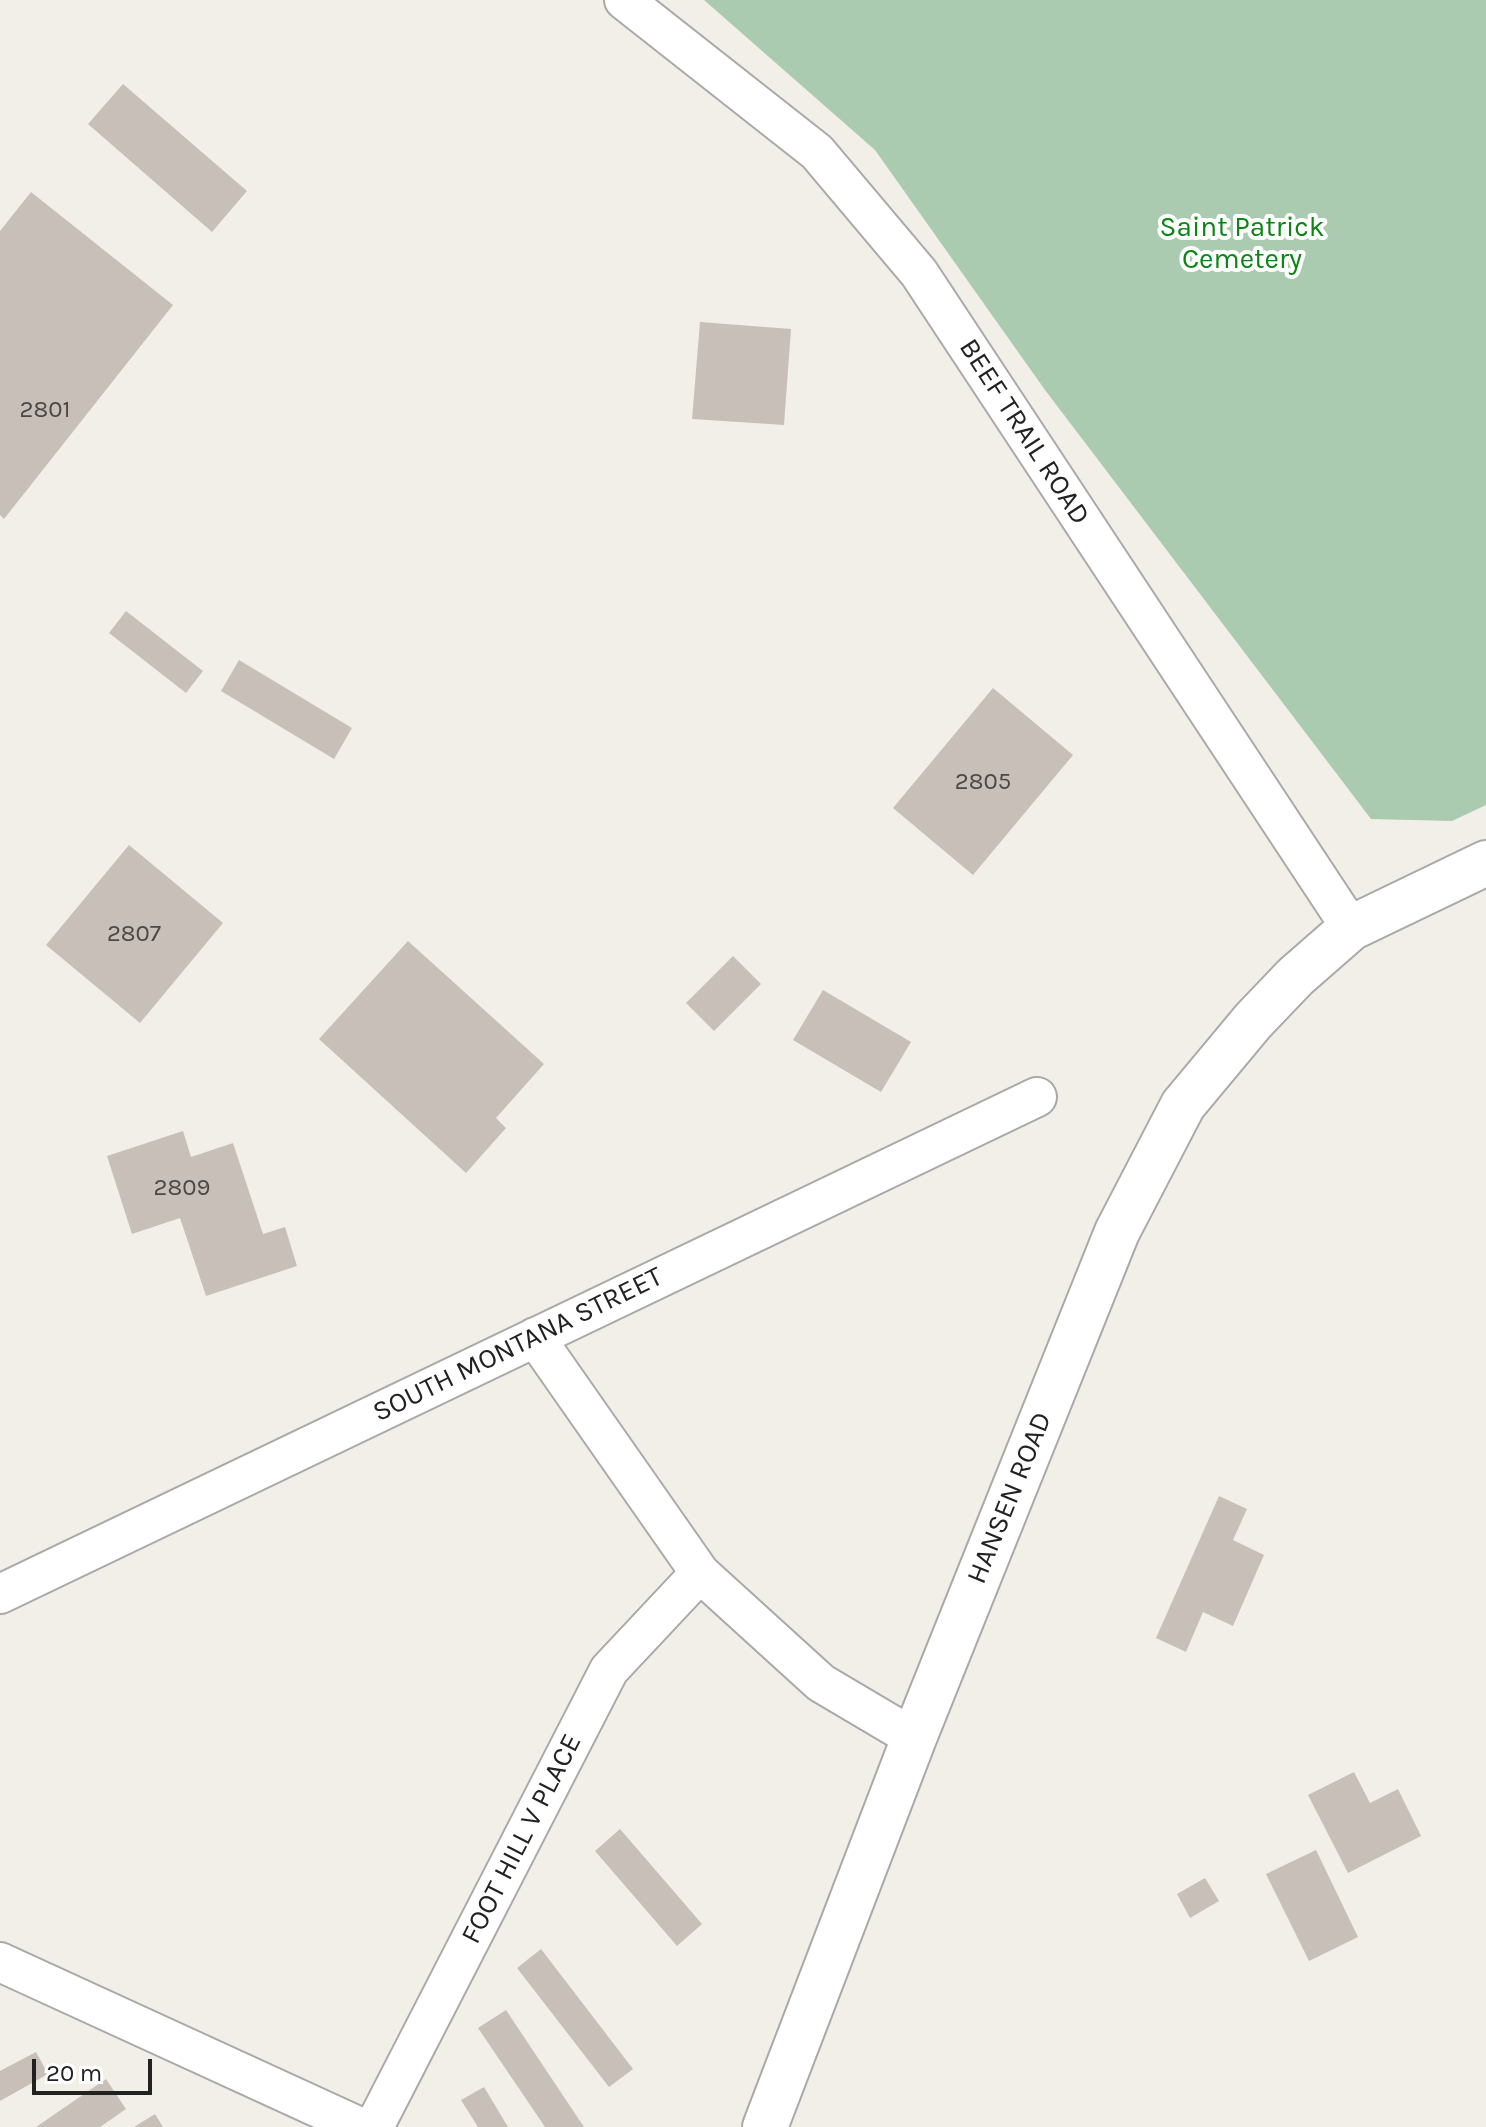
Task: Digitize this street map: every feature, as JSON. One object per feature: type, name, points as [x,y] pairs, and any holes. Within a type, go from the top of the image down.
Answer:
[{"type":"street","name":"BEEF TRAIL ROAD","points":[[624,0],[817,152],[919,273],[1351,928]]},
{"type":"street","points":[[1351,928],[1486,863]]},
{"type":"street","name":"HANSEN ROAD","points":[[765,2127],[914,1738],[1117,1232],[1183,1105],[1263,1010],[1351,928]]},
{"type":"street","name":"SOUTH MONTANA STREET","points":[[0,1594],[1037,1097]]},
{"type":"street","points":[[535,1337],[700,1573],[821,1683],[914,1738]]},
{"type":"street","name":"FOOT HILL V PLACE","points":[[374,2127],[609,1670],[700,1573]]},
{"type":"street","points":[[0,1962],[360,2127]]},
{"type":"green space","name":"Saint Patrick Cemetery","points":[[704,0],[1486,0],[1486,805],[1452,821],[1371,819],[1045,390],[875,150]]},
{"type":"building","points":[[123,84],[247,191],[212,232],[88,124]]},
{"type":"building","points":[[31,192],[173,305],[4,519],[0,515],[0,231]]},
{"type":"building","points":[[700,322],[791,329],[784,425],[692,419]]},
{"type":"building","points":[[126,611],[203,671],[186,693],[109,633]]},
{"type":"building","points":[[239,660],[352,728],[334,759],[221,691]]},
{"type":"building","points":[[993,688],[1073,755],[973,875],[893,808]]},
{"type":"building","points":[[129,845],[223,923],[140,1023],[46,945]]},
{"type":"building","points":[[408,941],[544,1064],[496,1118],[506,1128],[466,1173],[319,1039]]},
{"type":"building","points":[[733,956],[761,984],[714,1031],[686,1003]]},
{"type":"building","points":[[823,990],[911,1042],[881,1092],[793,1040]]},
{"type":"building","points":[[183,1131],[191,1157],[233,1143],[263,1234],[285,1227],[297,1266],[206,1296],[180,1218],[132,1234],[107,1156]]},
{"type":"building","points":[[1219,1496],[1247,1509],[1233,1540],[1264,1555],[1233,1626],[1203,1612],[1186,1652],[1156,1638]]},
{"type":"building","points":[[1354,1772],[1370,1803],[1398,1789],[1421,1836],[1348,1873],[1308,1795]]},
{"type":"building","points":[[620,1829],[702,1924],[677,1946],[595,1851]]},
{"type":"building","points":[[1316,1850],[1358,1937],[1309,1961],[1266,1874]]},
{"type":"building","points":[[1205,1878],[1219,1901],[1190,1918],[1177,1894]]},
{"type":"building","points":[[541,1949],[633,2069],[609,2087],[517,1968]]},
{"type":"building","points":[[506,2010],[584,2127],[545,2127],[478,2028]]},
{"type":"building","points":[[36,2052],[48,2074],[0,2101],[0,2071]]},
{"type":"building","points":[[106,2079],[126,2109],[100,2127],[36,2127]]},
{"type":"building","points":[[484,2087],[508,2127],[478,2127],[461,2100]]},
{"type":"building","points":[[155,2114],[163,2127],[134,2127]]}]
